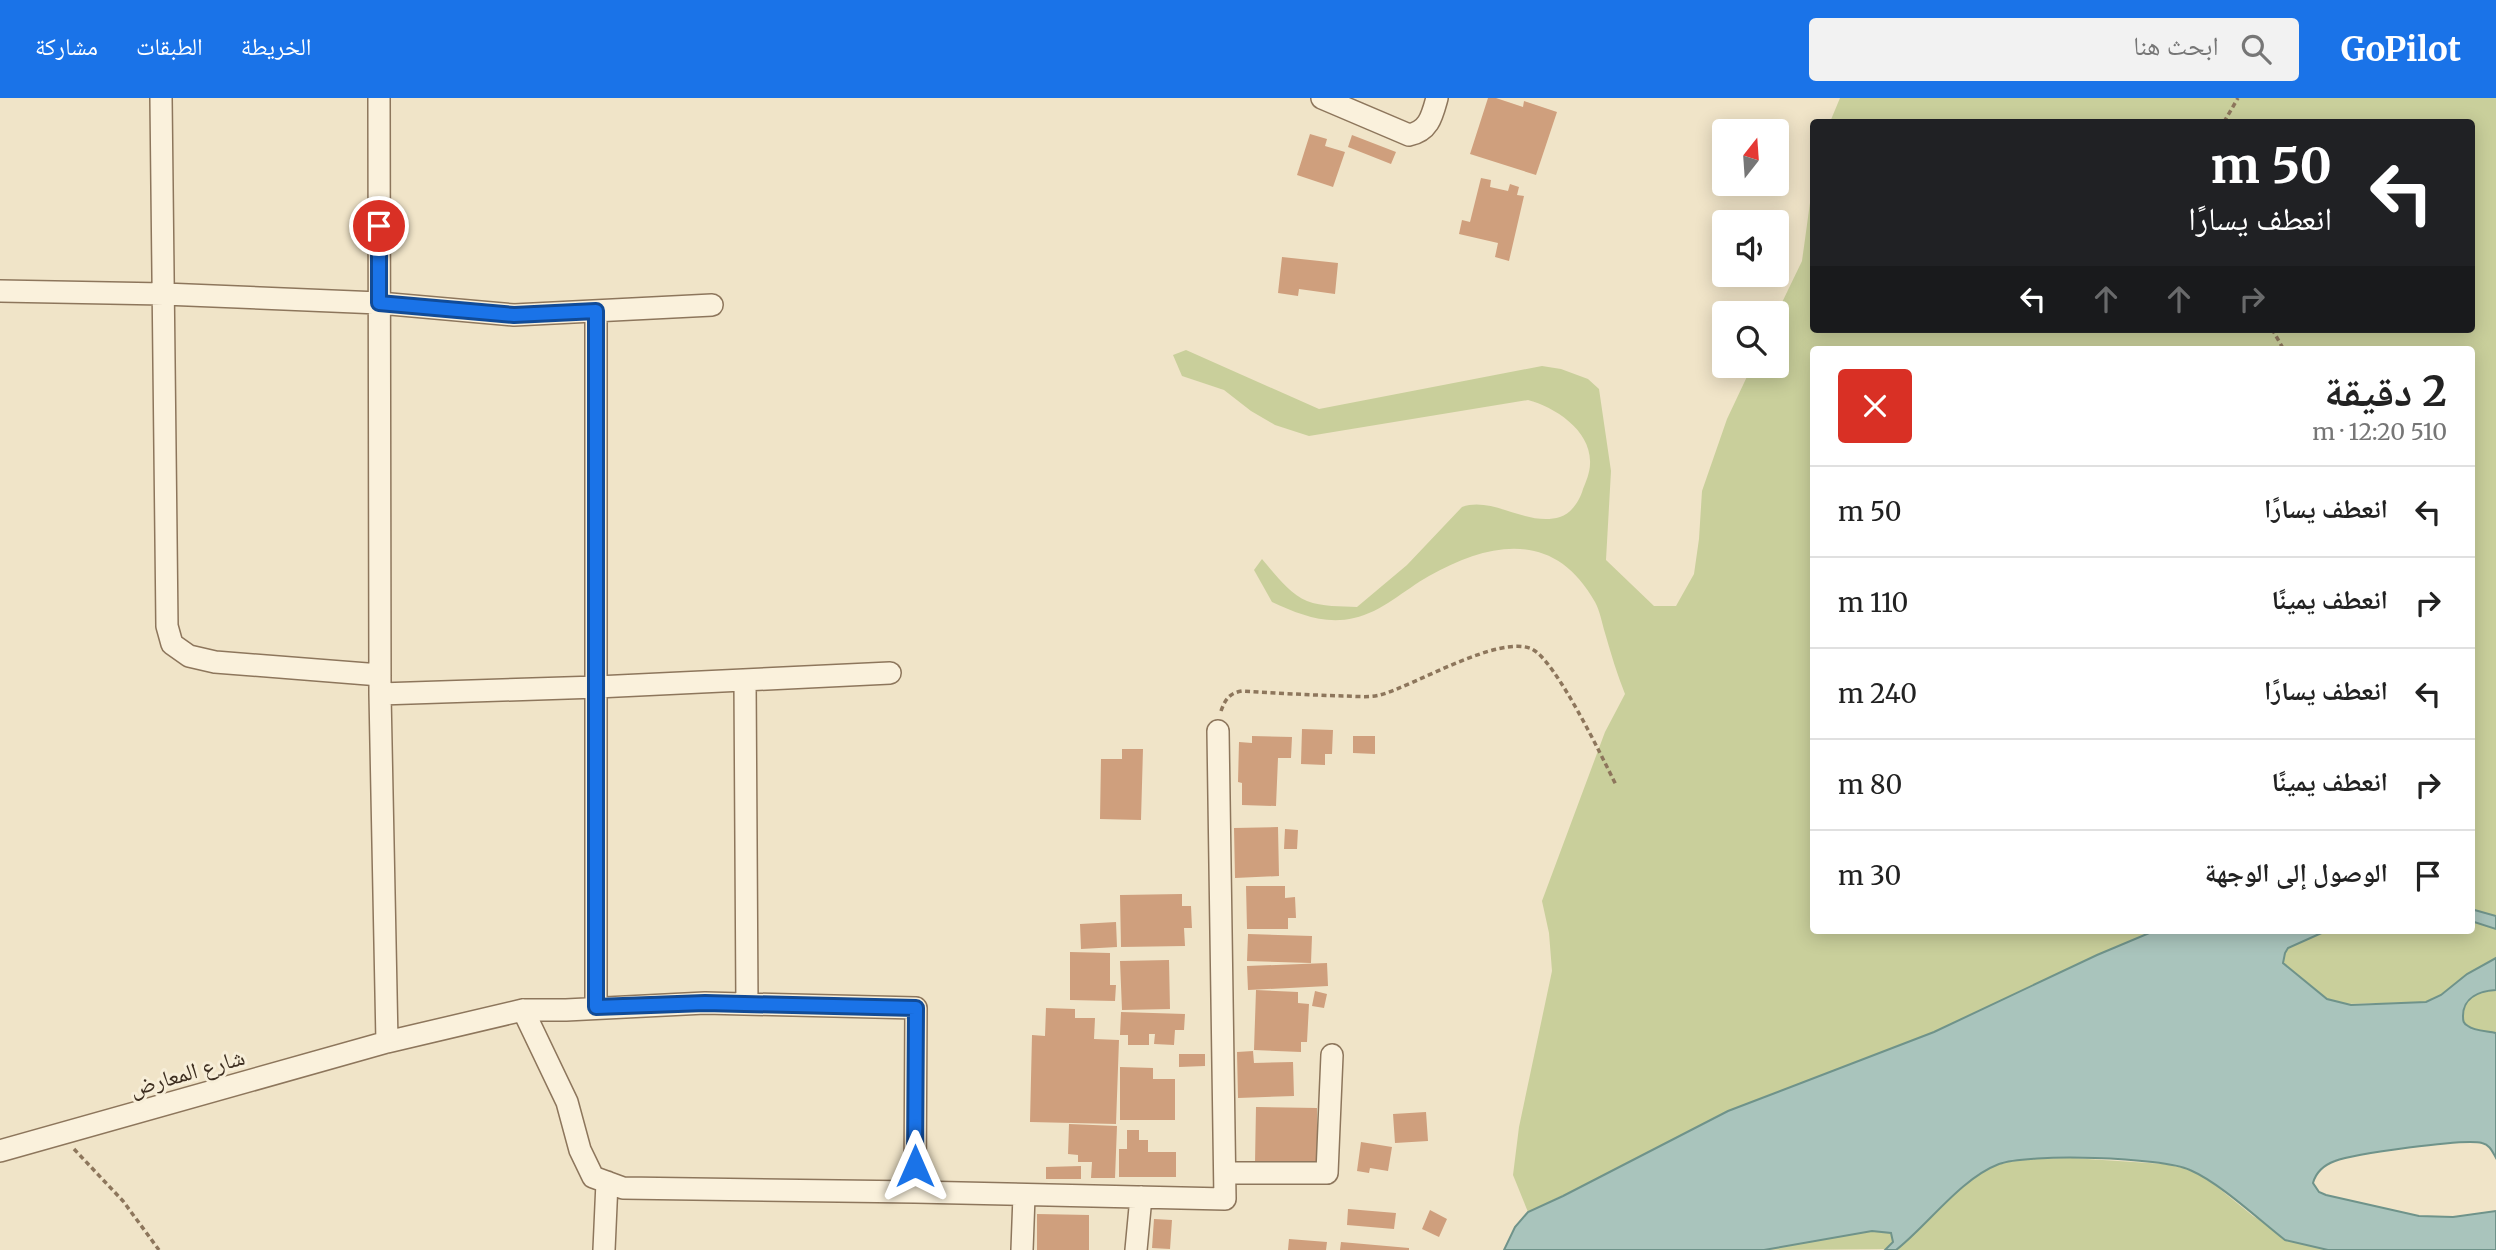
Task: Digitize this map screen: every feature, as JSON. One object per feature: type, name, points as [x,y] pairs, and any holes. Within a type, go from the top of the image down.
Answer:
[{"type":"street","points":[[161,98],[167,626],[172,644],[189,656],[215,662],[380,684],[597,687],[890,673]]},
{"type":"street","points":[[379,98],[380,684],[387,1042]]},
{"type":"street","points":[[1322,98],[1409,135],[1420,133],[1430,122],[1437,98]]},
{"type":"street","points":[[0,291],[164,294],[379,303],[514,315],[712,305]]},
{"type":"street","points":[[596,311],[596,1007]]},
{"type":"street","points":[[745,680],[747,1004]]},
{"type":"street","points":[[523,1010],[567,1102],[580,1150],[593,1177],[623,1188],[1225,1199],[1218,730]]},
{"type":"street","name":"شارع المعارض","points":[[0,1151],[387,1042],[523,1010],[705,1003],[916,1008],[915,1192]]},
{"type":"street","points":[[1225,1173],[1327,1173],[1332,1055]]},
{"type":"street","points":[[604,1250],[607,1182]]},
{"type":"street","points":[[1022,1250],[1024,1196]]},
{"type":"street","points":[[1136,1250],[1141,1197]]},
{"type":"path","points":[[2226,119],[2238,98]]},
{"type":"path","points":[[1218,730],[1222,709],[1233,692],[1373,696],[1486,652],[1518,646],[1533,650],[1557,678],[1616,785]]},
{"type":"path","points":[[60,1135],[123,1200],[159,1250]]},
{"type":"green space","points":[[1840,98],[2496,98],[2496,916],[2475,910],[2475,346],[1810,346],[1810,934],[2147,934],[1934,1032],[1780,1091],[1528,1212],[1513,1175],[1519,1127],[1552,971],[1549,933],[1542,901],[1605,732],[1625,694],[1597,606],[1579,579],[1561,563],[1541,553],[1520,549],[1475,555],[1452,564],[1374,611],[1343,620],[1312,617],[1272,602],[1254,570],[1262,559],[1282,583],[1300,598],[1319,604],[1357,607],[1407,565],[1462,507],[1486,505],[1548,519],[1568,512],[1580,497],[1589,474],[1589,452],[1585,441],[1570,422],[1549,408],[1528,400],[1309,436],[1275,425],[1224,390],[1182,376],[1173,355],[1186,350],[1319,409],[1542,366],[1561,369],[1588,379],[1599,389],[1611,471],[1606,560],[1654,606],[1676,606],[1694,574],[1702,491],[1727,419],[1746,378],[1789,378],[1789,301],[1783,301],[1802,261],[1810,203],[1810,333],[2475,333],[2475,119],[1831,119]]},
{"type":"green space","points":[[2475,922],[2496,929],[2496,958],[2467,974],[2434,1000],[2426,1002],[2344,1004],[2327,999],[2283,963],[2288,948],[2319,934],[2475,934]]},
{"type":"green space","points":[[2496,990],[2496,1033],[2474,1029],[2465,1024],[2464,1009],[2469,1000],[2484,992]]},
{"type":"green space","points":[[2072,1158],[2164,1164],[2189,1169],[2210,1181],[2253,1216],[2300,1244],[2328,1250],[1896,1250],[1960,1189],[1988,1170],[2018,1160]]},
{"type":"green space","points":[[1872,1231],[1891,1233],[1893,1242],[1888,1249],[1764,1250]]},
{"type":"water","points":[[2475,910],[2496,916],[2496,929],[2475,922]]},
{"type":"water","points":[[2147,934],[2319,934],[2288,948],[2283,963],[2327,999],[2351,1005],[2426,1002],[2496,958],[2496,990],[2484,992],[2469,1000],[2464,1009],[2463,1021],[2471,1028],[2496,1033],[2496,1158],[2489,1147],[2482,1143],[2409,1148],[2335,1161],[2321,1169],[2313,1183],[2319,1192],[2326,1195],[2419,1216],[2453,1217],[2496,1211],[2496,1250],[2328,1250],[2285,1240],[2226,1192],[2190,1170],[2125,1159],[2037,1158],[1999,1164],[1971,1180],[1896,1250],[1885,1250],[1893,1242],[1891,1233],[1872,1231],[1764,1250],[1504,1250],[1515,1227],[1528,1212],[1728,1111],[1934,1032]]},
{"type":"building","points":[[1488,98],[1523,107],[1524,101],[1557,112],[1536,175],[1470,154]]},
{"type":"building","points":[[1310,134],[1327,139],[1325,146],[1345,152],[1333,187],[1297,175]]},
{"type":"building","points":[[1352,135],[1396,152],[1391,164],[1348,147]]},
{"type":"building","points":[[1481,178],[1491,180],[1490,187],[1508,191],[1510,184],[1519,187],[1517,195],[1524,196],[1509,261],[1495,257],[1498,243],[1459,234],[1462,220],[1470,222]]},
{"type":"building","points":[[1282,257],[1338,263],[1335,294],[1299,289],[1298,296],[1278,293]]},
{"type":"building","points":[[1302,729],[1333,730],[1332,754],[1325,754],[1325,765],[1301,764]]},
{"type":"building","points":[[1252,736],[1292,737],[1291,758],[1278,758],[1276,806],[1242,805],[1242,783],[1238,782],[1239,742],[1252,743]]},
{"type":"building","points":[[1353,736],[1375,736],[1375,754],[1353,753]]},
{"type":"building","points":[[1122,749],[1143,749],[1141,820],[1100,819],[1101,759],[1122,759]]},
{"type":"building","points":[[1278,827],[1279,876],[1235,878],[1234,828]]},
{"type":"building","points":[[1285,829],[1298,830],[1297,849],[1284,849]]},
{"type":"building","points":[[1246,886],[1285,886],[1285,898],[1295,897],[1296,918],[1288,918],[1288,929],[1247,929]]},
{"type":"building","points":[[1182,894],[1182,906],[1191,906],[1192,928],[1184,928],[1185,946],[1121,947],[1120,895]]},
{"type":"building","points":[[1116,922],[1117,947],[1081,949],[1080,924]]},
{"type":"building","points":[[1248,934],[1312,936],[1311,963],[1247,961]]},
{"type":"building","points":[[1070,952],[1110,953],[1110,985],[1116,985],[1115,1001],[1070,1000]]},
{"type":"building","points":[[1169,960],[1170,1009],[1122,1010],[1120,961]]},
{"type":"building","points":[[1327,963],[1328,986],[1248,990],[1247,966]]},
{"type":"building","points":[[1256,990],[1298,992],[1298,1003],[1309,1004],[1307,1042],[1301,1042],[1301,1052],[1254,1050]]},
{"type":"building","points":[[1315,991],[1327,994],[1324,1008],[1312,1006]]},
{"type":"building","points":[[1046,1008],[1075,1009],[1075,1018],[1095,1018],[1094,1039],[1119,1040],[1116,1124],[1030,1122],[1032,1035],[1045,1036]]},
{"type":"building","points":[[1121,1012],[1185,1014],[1184,1030],[1175,1030],[1174,1045],[1154,1044],[1155,1034],[1149,1034],[1149,1045],[1128,1045],[1128,1035],[1120,1035]]},
{"type":"building","points":[[1253,1051],[1254,1063],[1293,1062],[1294,1096],[1238,1098],[1237,1052]]},
{"type":"building","points":[[1179,1054],[1205,1054],[1205,1066],[1179,1067]]},
{"type":"building","points":[[1120,1067],[1153,1068],[1153,1079],[1175,1079],[1175,1120],[1120,1120]]},
{"type":"building","points":[[1256,1107],[1317,1108],[1317,1164],[1255,1163]]},
{"type":"building","points":[[1426,1112],[1428,1141],[1395,1143],[1393,1114]]},
{"type":"building","points":[[1069,1124],[1117,1126],[1115,1178],[1091,1178],[1092,1162],[1078,1162],[1078,1155],[1068,1154]]},
{"type":"building","points":[[1127,1130],[1139,1130],[1139,1140],[1148,1140],[1148,1152],[1176,1152],[1176,1177],[1119,1177],[1119,1149],[1127,1149]]},
{"type":"building","points":[[1361,1142],[1392,1147],[1388,1171],[1370,1168],[1369,1173],[1357,1171]]},
{"type":"building","points":[[1081,1166],[1081,1179],[1046,1179],[1046,1167]]},
{"type":"building","points":[[1348,1209],[1396,1213],[1394,1229],[1347,1225]]},
{"type":"building","points":[[1430,1210],[1447,1219],[1439,1237],[1422,1229]]},
{"type":"building","points":[[1037,1214],[1089,1215],[1089,1250],[1037,1250]]},
{"type":"building","points":[[1154,1219],[1172,1220],[1170,1249],[1152,1248]]},
{"type":"building","points":[[1289,1239],[1327,1242],[1326,1250],[1288,1250]]},
{"type":"building","points":[[1341,1242],[1409,1248],[1409,1250],[1340,1250]]},
{"type":"route","points":[[379,226],[379,303],[514,315],[596,311],[596,1007],[705,1003],[916,1008],[915,1166]]}]
